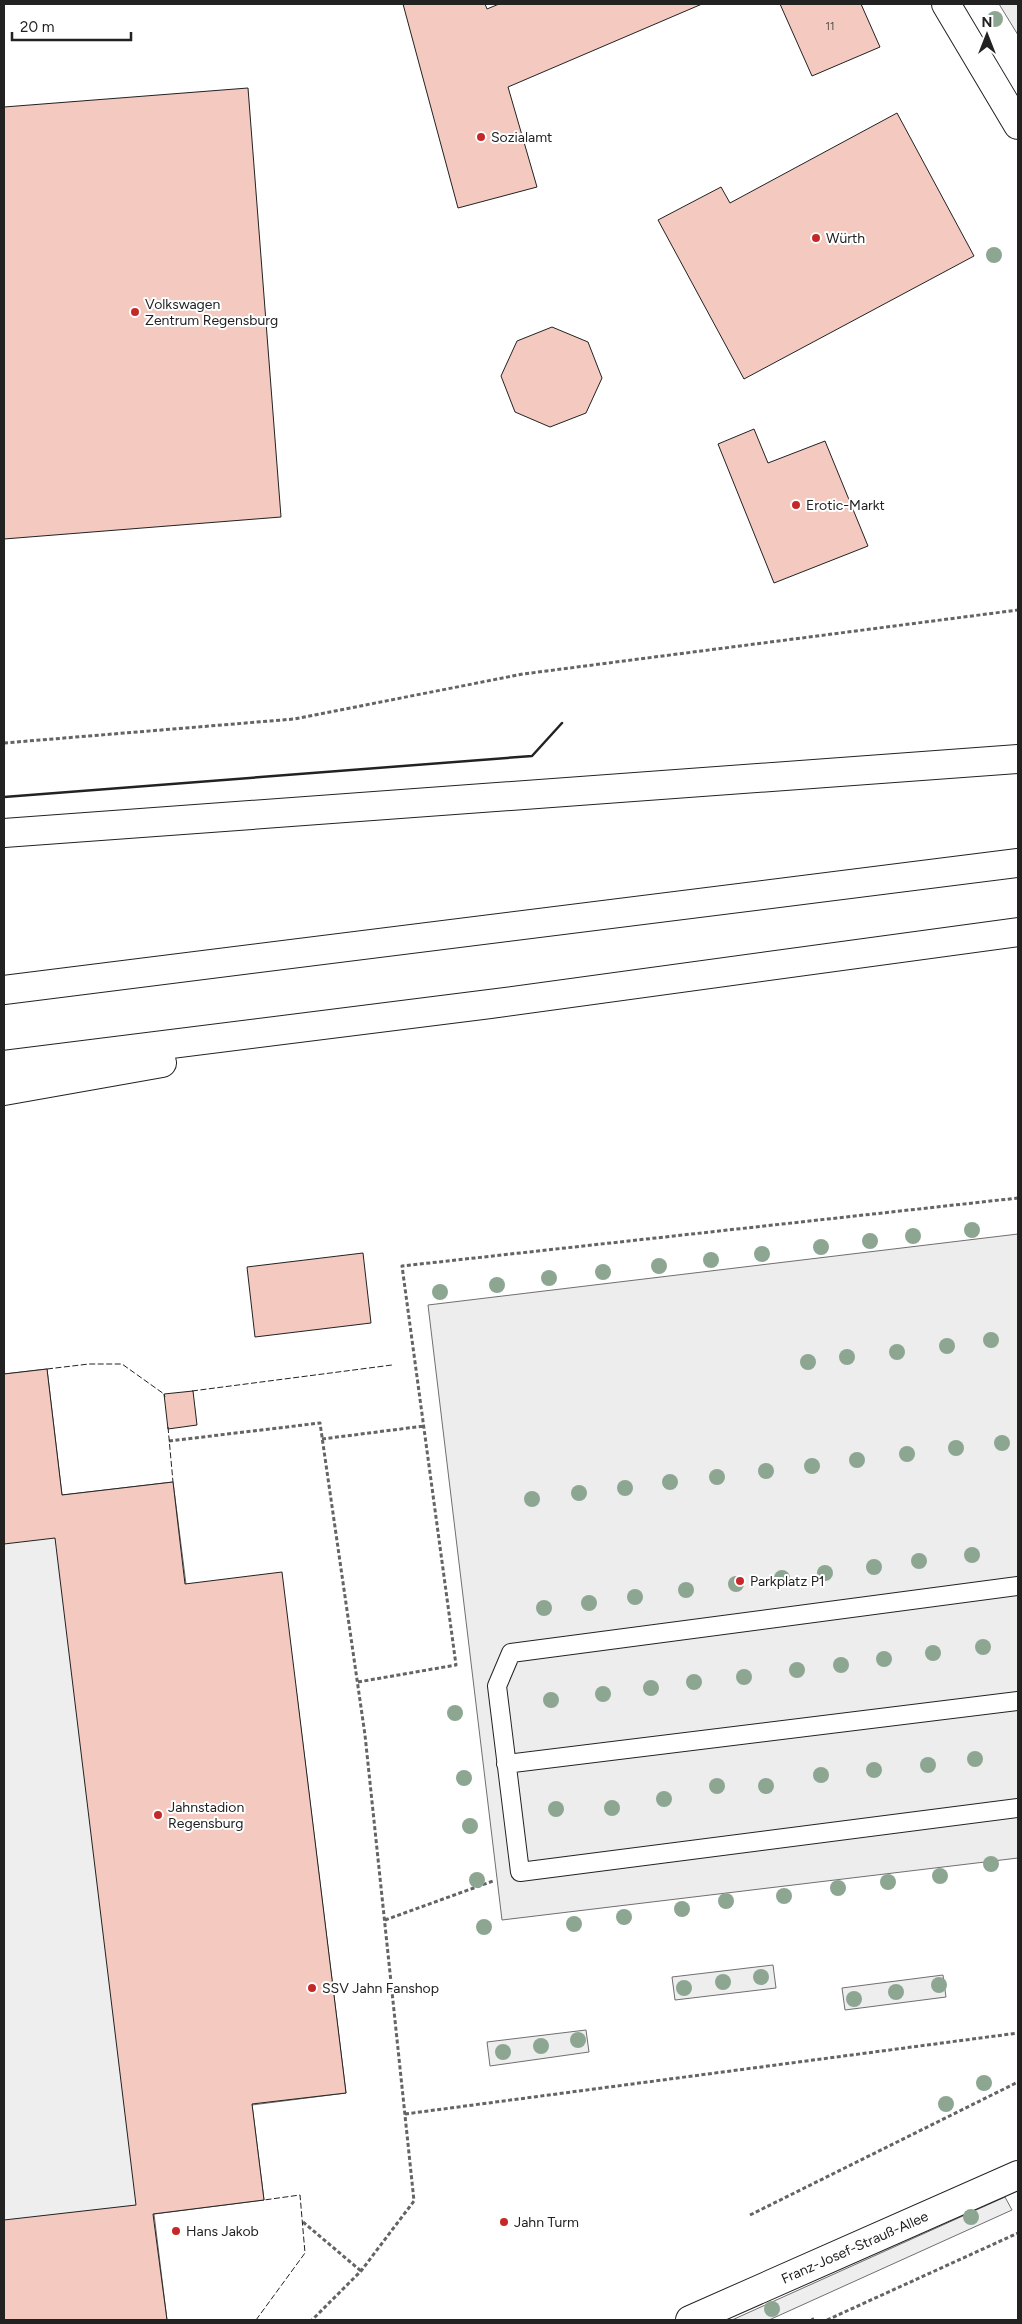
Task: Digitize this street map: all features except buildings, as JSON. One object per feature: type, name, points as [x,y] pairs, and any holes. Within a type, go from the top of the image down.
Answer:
[{"type":"main road","points":[[946,4],[1018,124]]},
{"type":"main road","points":[[4,833],[1018,759]]},
{"type":"main road","points":[[4,990],[1018,863]]},
{"type":"main road","points":[[4,1065],[490,1004],[1018,932]]},
{"type":"main road","points":[[4,1091],[490,1004]]},
{"type":"main road","name":"Franz-Josef-Strauß-Allee","points":[[690,2320],[1018,2175]]},
{"type":"lane","points":[[1018,1586],[511,1653],[497,1686],[520,1872],[1018,1808]]},
{"type":"lane","points":[[506,1764],[1018,1701]]},
{"type":"path","points":[[4,743],[294,719],[524,674],[1018,610]]},
{"type":"path","points":[[358,1682],[456,1665],[402,1266],[1018,1198]]},
{"type":"path","points":[[169,1440],[320,1423],[358,1682],[414,2201],[361,2271],[312,2320]]},
{"type":"path","points":[[322,1438],[424,1426]]},
{"type":"path","points":[[385,1920],[520,1872]]},
{"type":"path","points":[[405,2114],[1018,2033]]},
{"type":"path","points":[[750,2214],[1018,2082]]},
{"type":"path","points":[[304,2222],[361,2271]]},
{"type":"path","points":[[828,2320],[1018,2233]]},
{"type":"shaded area","points":[[999,4],[1018,4],[1018,35]]},
{"type":"shaded area","name":"Parkplatz P1","points":[[1018,1234],[1018,1858],[502,1920],[428,1305]]},
{"type":"shaded area","name":"Jahnstadion Regensburg","points":[[47,1369],[62,1495],[173,1482],[186,1584],[296,1689],[346,2093],[252,2105],[264,2200],[154,2214],[167,2320],[4,2320],[4,1374]]},
{"type":"shaded area","points":[[773,1965],[776,1988],[675,2000],[672,1977]]},
{"type":"shaded area","points":[[943,1975],[946,1997],[845,2010],[842,1988]]},
{"type":"shaded area","points":[[586,2030],[589,2052],[490,2066],[487,2042]]},
{"type":"shaded area","points":[[1005,2197],[1012,2210],[769,2320],[732,2320]]},
{"type":"fence","points":[[47,1369],[89,1364],[122,1364],[164,1394],[165,1397]]},
{"type":"fence","points":[[192,1391],[392,1365]]},
{"type":"fence","points":[[168,1427],[173,1482]]},
{"type":"fence","points":[[256,2320],[305,2253],[300,2195],[264,2200]]},
{"type":"wall","points":[[4,797],[532,756],[562,723]]},
{"type":"place","name":"Sozialamt","points":[[481,137]]},
{"type":"place","name":"Würth","points":[[816,238]]},
{"type":"place","name":"Volkswagen Zentrum Regensburg","points":[[135,312]]},
{"type":"place","name":"Erotic-Markt","points":[[796,505]]},
{"type":"place","name":"Parkplatz P1","points":[[740,1581]]},
{"type":"place","name":"Jahnstadion Regensburg","points":[[158,1815]]},
{"type":"place","name":"SSV Jahn Fanshop","points":[[312,1988]]},
{"type":"place","name":"Jahn Turm","points":[[504,2222]]},
{"type":"place","name":"Hans Jakob","points":[[176,2231]]}]
